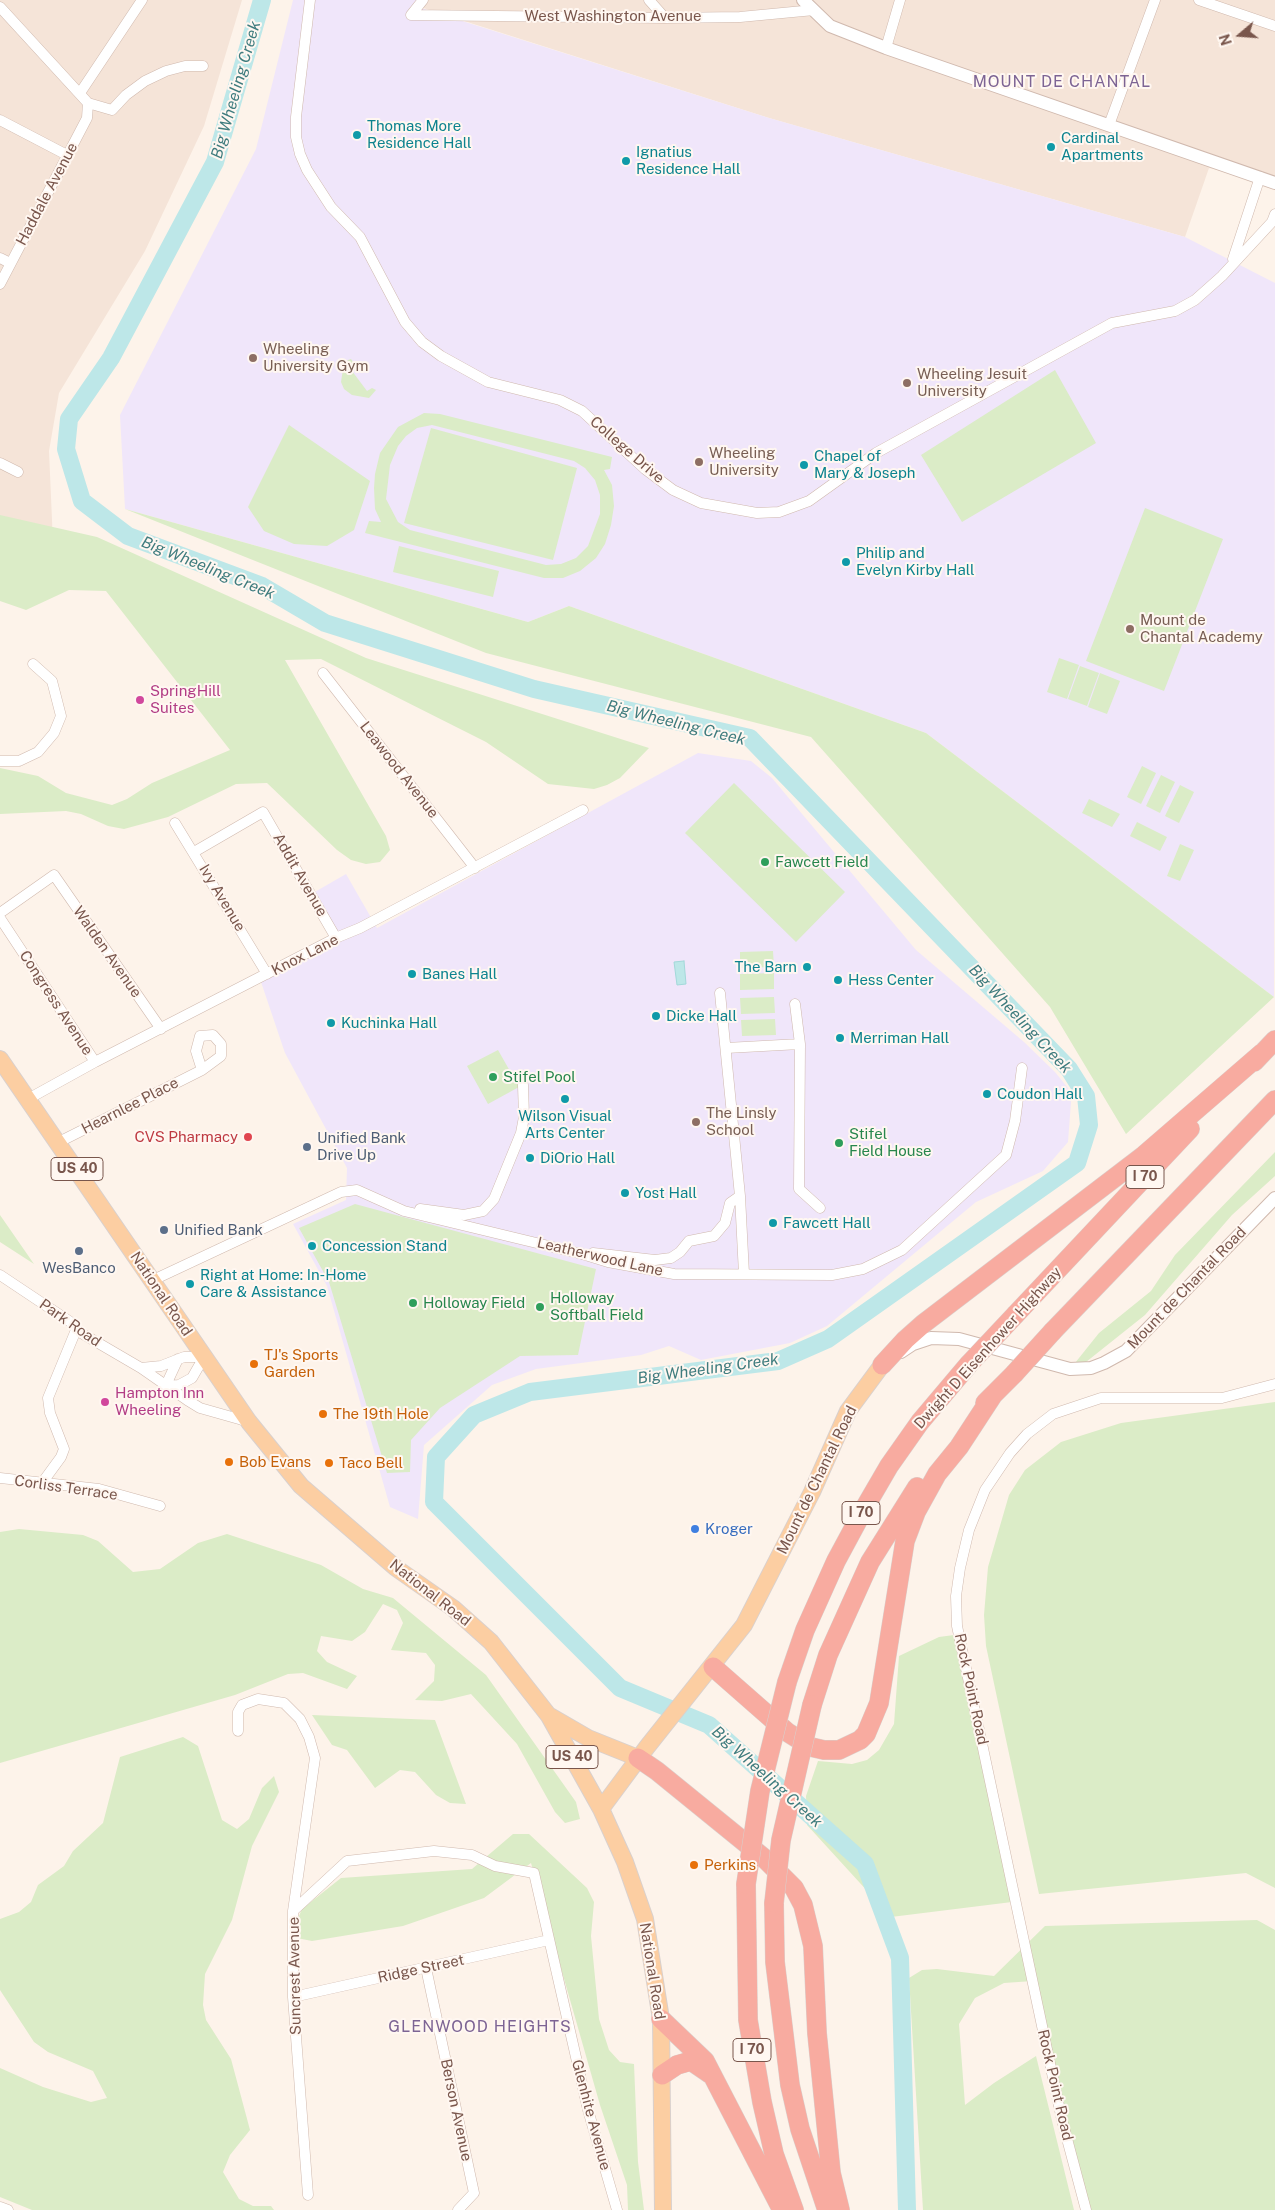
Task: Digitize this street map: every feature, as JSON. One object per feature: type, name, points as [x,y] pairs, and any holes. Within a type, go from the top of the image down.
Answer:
[{"type":"highway","name":"Dwight D Eisenhower Highway","points":[[794,2210],[774,2154],[762,2102],[748,2020],[746,1884],[760,1791],[786,1682],[805,1630],[836,1562],[864,1509],[889,1466],[920,1422],[969,1364],[1275,1040]]},
{"type":"highway","points":[[882,1365],[923,1324],[1142,1156],[1262,1054]]},
{"type":"highway","name":"I 70","points":[[827,2210],[800,2129],[790,2085],[776,1971],[774,1903],[781,1840],[812,1705],[828,1656],[851,1602],[895,1519],[935,1461],[970,1418],[1275,1100]]},
{"type":"highway","points":[[707,1674],[787,1732],[811,1747],[824,1750],[839,1750],[860,1740],[866,1734],[879,1704],[905,1541],[916,1512],[937,1474],[958,1447],[993,1395]]},
{"type":"highway","points":[[643,1753],[657,1771],[764,1858],[794,1888],[803,1905],[813,1946],[817,2032],[830,2163],[840,2210]]},
{"type":"highway","points":[[661,2019],[694,2048],[705,2061],[716,2079],[782,2210]]},
{"type":"highway","points":[[662,2075],[677,2065],[690,2061],[701,2066],[716,2079]]},
{"type":"main road","name":"National Road","points":[[0,1059],[59,1142],[151,1281],[249,1422],[301,1486],[396,1568],[453,1608],[491,1642],[549,1716],[601,1809],[625,1862],[644,1919],[661,2019],[663,2210]]},
{"type":"main road","name":"Mount de Chantal Road","points":[[601,1809],[744,1625],[812,1492],[848,1411],[882,1365]]},
{"type":"main road","points":[[549,1716],[588,1738],[643,1753]]},
{"type":"street","points":[[80,93],[142,0]]},
{"type":"street","name":"College Drive","points":[[310,0],[300,97],[296,117],[296,137],[300,154],[307,170],[331,207],[360,237],[405,322],[422,342],[441,356],[488,382],[560,400],[582,411],[645,469],[674,490],[700,503],[757,512],[779,512],[809,501],[876,453],[1112,323],[1175,311],[1195,300],[1232,265],[1272,222],[1275,214]]},
{"type":"street","name":"West Washington Avenue","points":[[423,0],[411,14],[665,18],[740,17],[814,10]]},
{"type":"street","points":[[649,0],[665,18]]},
{"type":"street","points":[[803,0],[830,26],[886,48],[1275,183]]},
{"type":"street","points":[[886,48],[900,0]]},
{"type":"street","points":[[1109,125],[1155,0]]},
{"type":"street","points":[[1199,0],[1275,26]]},
{"type":"street","points":[[0,7],[88,103],[112,110],[126,95],[159,74],[185,66],[203,66]]},
{"type":"street","name":"Haddale Avenue","points":[[0,284],[87,118],[88,103]]},
{"type":"street","points":[[0,120],[67,155]]},
{"type":"street","points":[[1232,265],[1260,177]]},
{"type":"street","points":[[0,258],[10,264]]},
{"type":"street","points":[[0,463],[18,472]]},
{"type":"street","points":[[0,761],[19,761],[38,752],[54,733],[61,716],[52,681],[33,664]]},
{"type":"street","name":"Leawood Avenue","points":[[323,673],[474,868]]},
{"type":"street","name":"Knox Lane","points":[[28,1099],[95,1062],[336,938],[360,928],[583,810]]},
{"type":"street","name":"Addit Avenue","points":[[194,852],[263,812],[336,938]]},
{"type":"street","name":"Ivy Avenue","points":[[175,822],[267,974]]},
{"type":"street","name":"Walden Avenue","points":[[0,913],[54,875],[161,1029]]},
{"type":"street","name":"Congress Avenue","points":[[0,918],[95,1062]]},
{"type":"street","points":[[720,993],[740,1196],[744,1274]]},
{"type":"street","points":[[795,1004],[800,1044],[799,1190],[820,1208]]},
{"type":"street","points":[[726,1048],[800,1044]]},
{"type":"street","name":"Leatherwood Lane","points":[[151,1281],[341,1192],[357,1190],[404,1211],[608,1262],[674,1274],[832,1275],[863,1269],[902,1250],[1006,1154],[1015,1121],[1022,1068]]},
{"type":"street","name":"Hearnlee Place","points":[[59,1142],[202,1070]]},
{"type":"street","points":[[389,1204],[464,1215],[483,1211],[494,1199],[521,1132],[524,1117],[523,1085]]},
{"type":"street","points":[[582,1254],[594,1253],[655,1260],[671,1258],[680,1252],[689,1240],[714,1236],[725,1223],[730,1203],[740,1196]]},
{"type":"street","name":"Mount de Chantal Road","points":[[882,1365],[913,1344],[931,1338],[959,1339],[1070,1369],[1091,1368],[1104,1363],[1126,1351],[1275,1198]]},
{"type":"street","name":"Park Road","points":[[0,1275],[72,1323],[76,1330],[141,1368],[200,1408],[249,1422]]},
{"type":"street","points":[[42,1483],[61,1457],[64,1449],[50,1413],[48,1398],[76,1330]]},
{"type":"street","points":[[141,1368],[161,1366],[179,1359],[204,1357]]},
{"type":"street","points":[[166,1386],[179,1385],[192,1378],[204,1357]]},
{"type":"street","points":[[166,1386],[179,1359]]},
{"type":"street","name":"Rock Point Road","points":[[1086,2210],[1062,2120],[957,1626],[956,1596],[960,1568],[969,1530],[985,1490],[1027,1434],[1053,1414],[1101,1398],[1222,1398],[1275,1384]]},
{"type":"street","name":"Corliss Terrace","points":[[0,1478],[98,1489],[160,1506]]},
{"type":"street","name":"Suncrest Avenue","points":[[238,1731],[238,1712],[242,1705],[258,1699],[284,1703],[300,1719],[309,1737],[314,1758],[293,1911],[292,1997],[308,2195]]},
{"type":"street","name":"Glenhite Avenue","points":[[293,1911],[347,1861],[434,1851],[472,1854],[495,1866],[534,1873],[588,2110],[618,2210]]},
{"type":"street","name":"Ridge Street","points":[[292,1997],[549,1940]]},
{"type":"street","name":"Berson Avenue","points":[[426,1968],[474,2193],[458,2210]]},
{"type":"street","points":[[0,2207],[8,2210]]},
{"type":"shaded area","points":[[0,0],[242,0],[204,126],[145,251],[59,393],[49,451],[54,566],[0,550]]},
{"type":"shaded area","name":"Wheeling University","points":[[293,0],[422,0],[418,7],[769,118],[1185,237],[1275,283],[1274,997],[926,733],[569,606],[528,622],[125,509],[120,415],[256,149]]},
{"type":"shaded area","points":[[422,0],[1275,0],[1275,184],[1209,168],[1185,237],[769,118],[417,6]]},
{"type":"shaded area","name":"The Linsly School","points":[[698,753],[751,761],[772,778],[916,950],[1024,1042],[1055,1072],[1068,1088],[1071,1102],[1068,1142],[1043,1171],[976,1202],[827,1326],[790,1343],[701,1360],[669,1346],[641,1355],[536,1369],[492,1385],[424,1445],[418,1519],[390,1507],[327,1286],[293,1224],[346,1200],[347,1168],[285,1053],[261,982],[339,940],[313,893],[346,874],[377,928]]},
{"type":"green space","points":[[351,359],[356,366],[352,371],[367,391],[372,388],[376,390],[369,398],[352,395],[344,389],[341,382],[343,369],[348,360]]},
{"type":"green space","points":[[1055,370],[1096,443],[962,522],[921,455]]},
{"type":"green space","points":[[424,413],[440,414],[612,457],[610,469],[604,470],[612,485],[614,506],[605,544],[596,558],[580,571],[563,578],[544,578],[365,533],[369,521],[381,522],[375,509],[375,474],[380,453],[398,427]],"holes":[[[432,425],[574,461],[585,468],[595,480],[600,495],[600,514],[588,546],[576,558],[561,564],[546,565],[410,530],[398,522],[386,499],[390,465],[398,446],[406,436],[417,428]]]},
{"type":"green space","points":[[289,425],[370,481],[354,530],[327,546],[294,544],[264,531],[248,507]]},
{"type":"green space","points":[[431,428],[577,468],[553,560],[404,523]]},
{"type":"green space","points":[[1145,508],[1223,539],[1164,691],[1086,661]]},
{"type":"green space","points":[[125,509],[528,622],[569,606],[926,733],[1274,997],[1126,1134],[1050,1007],[811,737],[486,653]]},
{"type":"green space","points":[[0,515],[97,537],[366,658],[649,748],[620,778],[607,785],[594,789],[548,784],[486,742],[321,659],[285,660],[386,836],[390,850],[380,862],[366,864],[351,860],[337,850],[267,783],[236,784],[168,817],[124,829],[108,826],[81,814],[66,811],[0,814],[0,768],[38,776],[66,793],[112,805],[127,799],[152,783],[230,750],[106,591],[69,590],[26,610],[0,601]]},
{"type":"green space","points":[[399,546],[499,571],[493,597],[393,572]]},
{"type":"green space","points":[[1059,658],[1079,665],[1067,699],[1047,692]]},
{"type":"green space","points":[[1080,666],[1099,673],[1087,706],[1068,699]]},
{"type":"green space","points":[[1100,673],[1120,681],[1107,714],[1088,707]]},
{"type":"green space","points":[[1142,766],[1156,773],[1141,804],[1127,797]]},
{"type":"green space","points":[[1161,775],[1175,782],[1160,813],[1146,806]]},
{"type":"green space","name":"Fawcett Field","points":[[734,783],[845,892],[796,942],[685,833]]},
{"type":"green space","points":[[1180,785],[1194,792],[1179,823],[1165,816]]},
{"type":"green space","points":[[1089,799],[1120,814],[1112,827],[1082,813]]},
{"type":"green space","points":[[1137,822],[1167,837],[1160,851],[1130,836]]},
{"type":"green space","points":[[1180,844],[1194,850],[1180,881],[1167,876]]},
{"type":"green space","points":[[773,951],[774,967],[740,968],[740,952]]},
{"type":"green space","points":[[774,973],[774,989],[740,990],[740,974]]},
{"type":"green space","points":[[774,997],[775,1013],[741,1014],[740,998]]},
{"type":"green space","points":[[775,1019],[776,1035],[742,1036],[741,1020]]},
{"type":"green space","name":"Stifel Pool","points":[[498,1050],[519,1087],[488,1104],[467,1066]]},
{"type":"green space","points":[[1275,1152],[1275,1176],[1232,1215],[1145,1315],[1081,1366],[1075,1363],[1099,1333],[1151,1291],[1175,1255]]},
{"type":"green space","points":[[355,1204],[596,1269],[578,1355],[520,1356],[440,1408],[411,1440],[410,1472],[387,1473],[329,1282],[299,1228]]},
{"type":"green space","points":[[0,1215],[34,1264],[0,1242]]},
{"type":"green space","points":[[1275,1402],[1275,1888],[1246,1873],[1039,1894],[986,1646],[984,1615],[988,1567],[1009,1495],[1025,1470],[1061,1442],[1121,1423]]},
{"type":"green space","points":[[19,1529],[83,1535],[98,1541],[133,1572],[160,1569],[198,1543],[227,1534],[321,1565],[363,1589],[393,1598],[486,1675],[576,1802],[580,1819],[565,1823],[555,1812],[517,1744],[471,1694],[442,1701],[415,1700],[434,1681],[435,1665],[426,1653],[391,1650],[403,1623],[397,1610],[383,1604],[365,1632],[352,1641],[321,1636],[317,1651],[327,1662],[357,1676],[347,1689],[303,1673],[288,1674],[235,1695],[0,1763],[0,1532]]},
{"type":"green space","points":[[954,1635],[1012,1902],[891,1917],[807,1825],[806,1796],[818,1761],[852,1764],[867,1760],[879,1750],[894,1724],[899,1656],[939,1637]]},
{"type":"green space","points":[[312,1715],[435,1720],[466,1804],[450,1803],[436,1795],[415,1772],[400,1770],[375,1788],[347,1750],[332,1745]]},
{"type":"green space","points":[[183,1737],[198,1746],[222,1820],[237,1829],[249,1819],[262,1788],[274,1776],[279,1792],[252,1846],[232,1920],[205,1974],[203,2005],[206,2020],[231,2059],[250,2130],[230,2155],[223,2172],[239,2199],[253,2206],[271,2206],[274,2210],[32,2210],[0,2197],[0,2068],[43,2087],[91,2102],[107,2098],[93,2071],[48,2052],[34,2042],[0,1990],[0,1919],[19,1912],[31,1902],[38,1885],[64,1866],[73,1851],[103,1823],[120,1757]]},
{"type":"green space","points":[[513,1834],[529,1834],[587,1888],[594,1902],[591,1936],[599,2019],[609,2050],[620,2062],[634,2064],[638,2162],[644,2210],[628,2210],[627,2185],[600,2105],[531,1863],[484,1898],[403,1926],[312,1941],[297,1938],[296,1923],[302,1909],[341,1878],[472,1869]]},
{"type":"green space","points":[[1257,1920],[1275,1930],[1275,2210],[1088,2210],[1033,1981],[1004,1983],[975,1998],[959,2024],[965,2105],[994,2083],[1036,2056],[1074,2210],[923,2210],[909,1978],[922,1970],[937,1969],[994,1976],[1045,1926]]},
{"type":"water","points":[[684,961],[686,984],[677,985],[674,962]]},
{"type":"waterway","name":"Big Wheeling Creek","points":[[262,0],[215,162],[111,358],[69,419],[66,449],[82,501],[128,536],[262,586],[325,623],[534,689],[750,738],[1069,1069],[1086,1096],[1089,1125],[1077,1163],[828,1339],[778,1361],[530,1392],[474,1415],[436,1457],[434,1502],[620,1688],[709,1725],[865,1864],[900,1958],[907,2210]]},
{"type":"place","name":"Thomas More Residence Hall","points":[[357,135]]},
{"type":"place","name":"Cardinal Apartments","points":[[1051,147]]},
{"type":"place","name":"Ignatius Residence Hall","points":[[626,161]]},
{"type":"place","name":"Wheeling University Gym","points":[[253,358]]},
{"type":"place","name":"Wheeling Jesuit University","points":[[907,383]]},
{"type":"place","name":"Wheeling University","points":[[699,462]]},
{"type":"place","name":"Chapel of Mary & Joseph","points":[[804,465]]},
{"type":"place","name":"Philip and Evelyn Kirby Hall","points":[[846,562]]},
{"type":"place","name":"Mount de Chantal Academy","points":[[1130,629]]},
{"type":"place","name":"SpringHill Suites","points":[[140,700]]},
{"type":"place","name":"Fawcett Field","points":[[765,862]]},
{"type":"place","name":"The Barn","points":[[807,967]]},
{"type":"place","name":"Banes Hall","points":[[412,974]]},
{"type":"place","name":"Hess Center","points":[[838,980]]},
{"type":"place","name":"Dicke Hall","points":[[656,1016]]},
{"type":"place","name":"Kuchinka Hall","points":[[331,1023]]},
{"type":"place","name":"Merriman Hall","points":[[840,1038]]},
{"type":"place","name":"Stifel Pool","points":[[493,1077]]},
{"type":"place","name":"Coudon Hall","points":[[987,1094]]},
{"type":"place","name":"Wilson Visual Arts Center","points":[[565,1099]]},
{"type":"place","name":"The Linsly School","points":[[696,1122]]},
{"type":"place","name":"CVS Pharmacy","points":[[248,1137]]},
{"type":"place","name":"Stifel Field House","points":[[839,1143]]},
{"type":"place","name":"Unified Bank Drive Up","points":[[307,1147]]},
{"type":"place","name":"DiOrio Hall","points":[[530,1158]]},
{"type":"place","name":"Yost Hall","points":[[625,1193]]},
{"type":"place","name":"Fawcett Hall","points":[[773,1223]]},
{"type":"place","name":"Unified Bank","points":[[164,1230]]},
{"type":"place","name":"Concession Stand","points":[[312,1246]]},
{"type":"place","name":"WesBanco","points":[[79,1251]]},
{"type":"place","name":"Right at Home: In-Home Care & Assistance","points":[[190,1284]]},
{"type":"place","name":"Holloway Field","points":[[413,1303]]},
{"type":"place","name":"Holloway Softball Field","points":[[540,1307]]},
{"type":"place","name":"TJ's Sports Garden","points":[[254,1364]]},
{"type":"place","name":"Hampton Inn Wheeling","points":[[105,1402]]},
{"type":"place","name":"The 19th Hole","points":[[323,1414]]},
{"type":"place","name":"Bob Evans","points":[[229,1462]]},
{"type":"place","name":"Taco Bell","points":[[329,1463]]},
{"type":"place","name":"Kroger","points":[[695,1529]]},
{"type":"place","name":"Perkins","points":[[694,1865]]},
{"type":"district","name":"MOUNT DE CHANTAL","points":[[1062,82]]},
{"type":"district","name":"GLENWOOD HEIGHTS","points":[[480,2027]]}]
